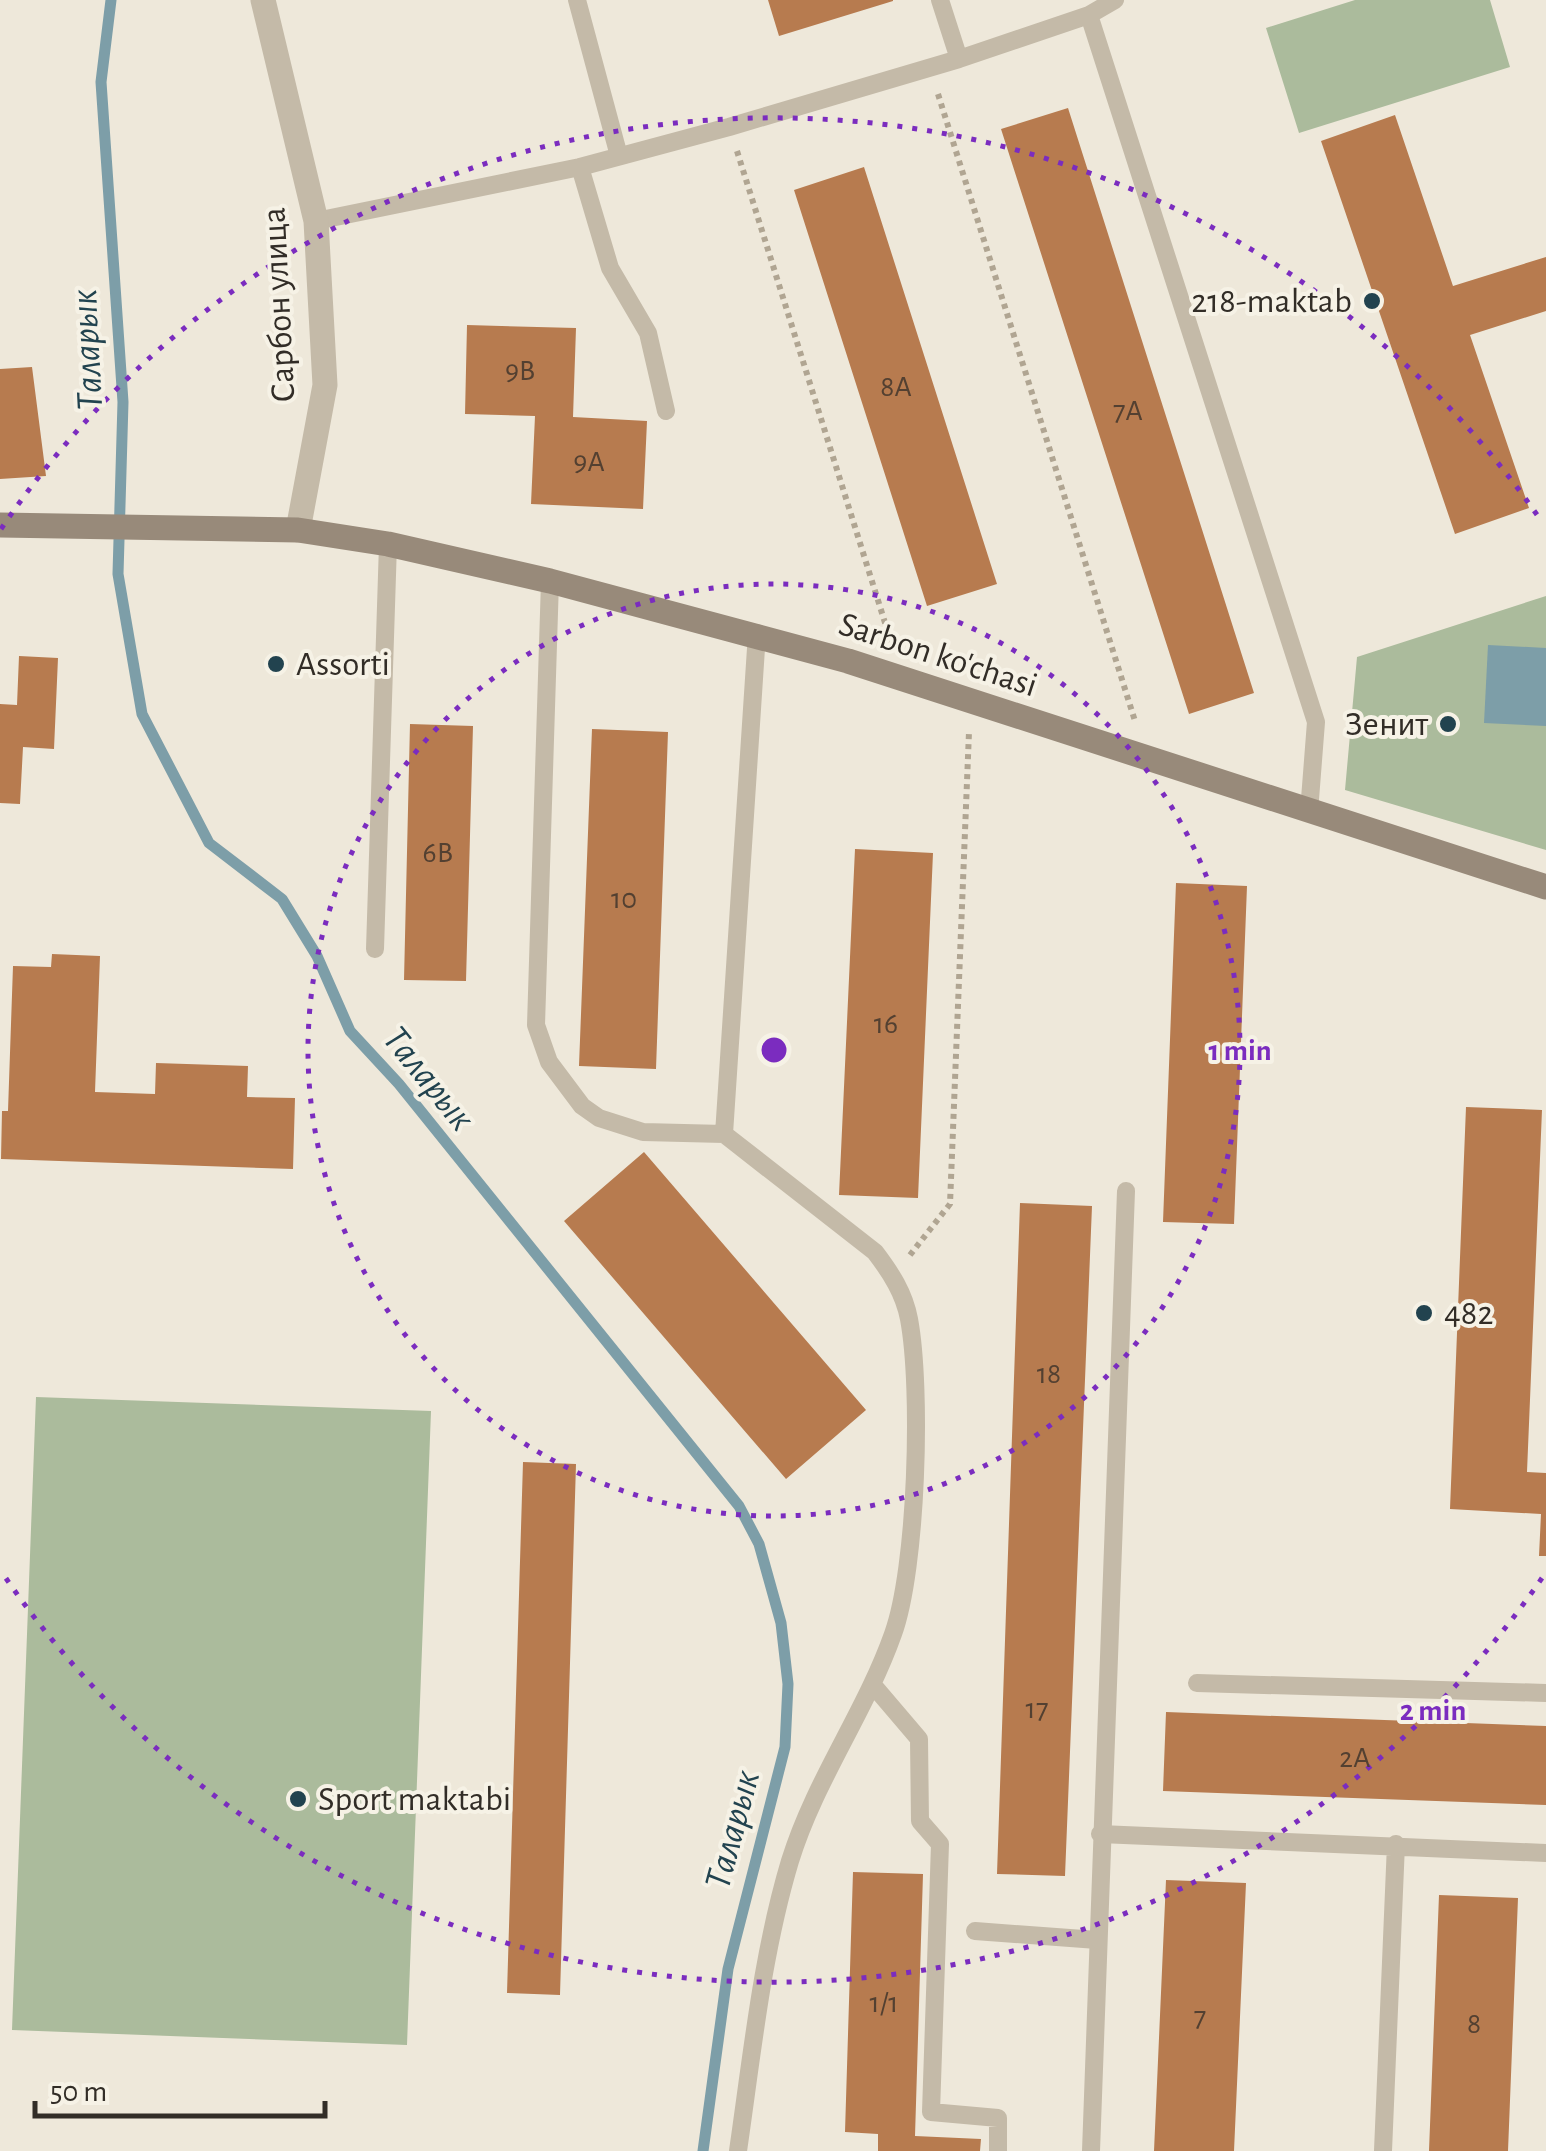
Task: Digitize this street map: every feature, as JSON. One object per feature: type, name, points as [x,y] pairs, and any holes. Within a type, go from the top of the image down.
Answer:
[{"type":"street","name":"Сарбон улица","points":[[263,0],[316,221],[325,385],[298,530]]},
{"type":"street","points":[[0,525],[298,530]]},
{"type":"street","name":"Sarbon ko'chasi","points":[[298,530],[388,544],[757,634],[1546,888]]},
{"type":"lane","points":[[577,0],[619,156]]},
{"type":"lane","points":[[940,0],[959,59]]},
{"type":"lane","points":[[316,221],[580,167],[729,127],[959,59],[1089,16],[1115,0]]},
{"type":"lane","points":[[1089,16],[1316,722],[1309,812]]},
{"type":"lane","points":[[580,167],[610,268],[648,333],[666,412]]},
{"type":"lane","points":[[375,949],[388,544]]},
{"type":"lane","points":[[550,581],[536,1025],[549,1062],[582,1106],[599,1118],[643,1132],[724,1134],[854,1233],[894,1276],[909,1320],[913,1369],[912,1518],[895,1630],[874,1685],[815,1792],[790,1863],[773,1935],[738,2151]]},
{"type":"lane","points":[[724,1134],[757,634]]},
{"type":"lane","points":[[1090,2151],[1126,1191]]},
{"type":"lane","points":[[1197,1683],[1546,1693]]},
{"type":"lane","points":[[874,1685],[919,1738],[920,1821],[940,1844],[931,2112],[998,2118],[998,2151]]},
{"type":"lane","points":[[1100,1834],[1546,1853]]},
{"type":"lane","points":[[1383,2151],[1396,1844]]},
{"type":"lane","points":[[975,1930],[1097,1940]]},
{"type":"path","points":[[930,68],[1147,760]]},
{"type":"path","points":[[729,127],[903,680]]},
{"type":"path","points":[[894,1276],[950,1204],[970,702]]},
{"type":"green space","points":[[1355,0],[1490,0],[1510,67],[1299,133],[1266,28]]},
{"type":"green space","name":"Зенит","points":[[1546,596],[1546,850],[1345,790],[1357,657]]},
{"type":"green space","points":[[36,1397],[431,1411],[407,2045],[12,2030]]},
{"type":"water","points":[[1488,645],[1546,648],[1546,726],[1484,723]]},
{"type":"building","points":[[768,0],[893,0],[893,1],[779,36]]},
{"type":"building","points":[[1068,108],[1254,693],[1189,714],[1001,129]]},
{"type":"building","points":[[1395,115],[1453,286],[1546,257],[1546,311],[1470,335],[1529,508],[1455,534],[1321,141]]},
{"type":"building","points":[[864,167],[997,584],[927,606],[794,190]]},
{"type":"building","points":[[467,325],[576,328],[573,417],[647,421],[643,509],[531,504],[535,416],[465,414]]},
{"type":"building","points":[[32,367],[46,476],[0,479],[0,369]]},
{"type":"building","points":[[19,656],[58,658],[54,749],[23,747],[20,804],[0,803],[0,704],[17,705]]},
{"type":"building","points":[[410,724],[473,726],[466,981],[404,980]]},
{"type":"building","points":[[592,729],[668,732],[656,1069],[579,1066]]},
{"type":"building","points":[[855,849],[933,853],[918,1198],[839,1195]]},
{"type":"building","points":[[1176,883],[1247,886],[1234,1224],[1163,1222]]},
{"type":"building","points":[[52,954],[100,956],[95,1092],[155,1094],[156,1063],[248,1066],[247,1097],[295,1098],[293,1169],[1,1159],[2,1111],[8,1111],[13,966],[51,967]]},
{"type":"building","points":[[1466,1107],[1542,1110],[1527,1472],[1546,1473],[1546,1556],[1539,1556],[1541,1514],[1450,1509]]},
{"type":"building","points":[[644,1152],[866,1410],[786,1479],[564,1221]]},
{"type":"building","points":[[1020,1203],[1092,1206],[1065,1876],[997,1874]]},
{"type":"building","points":[[523,1462],[576,1464],[560,1995],[507,1993]]},
{"type":"building","points":[[1166,1712],[1546,1726],[1546,1805],[1163,1791]]},
{"type":"building","points":[[853,1872],[923,1874],[915,2136],[981,2139],[980,2151],[878,2151],[878,2134],[845,2132]]},
{"type":"building","points":[[1166,1880],[1246,1883],[1234,2151],[1154,2151]]},
{"type":"building","points":[[1439,1895],[1518,1898],[1508,2151],[1429,2151]]},
{"type":"waterway","name":"Таларык","points":[[111,0],[101,82],[123,402],[118,574],[142,714],[209,843],[282,899],[317,956],[350,1031],[399,1084],[739,1506],[759,1544],[781,1623],[788,1684],[785,1747],[728,1969],[703,2151]]},
{"type":"place","name":"218-maktab","points":[[1372,301]]},
{"type":"place","name":"Assorti","points":[[276,664]]},
{"type":"place","name":"Зенит","points":[[1448,724]]},
{"type":"place","name":"482","points":[[1424,1313]]},
{"type":"place","name":"Sport maktabi","points":[[298,1799]]}]
